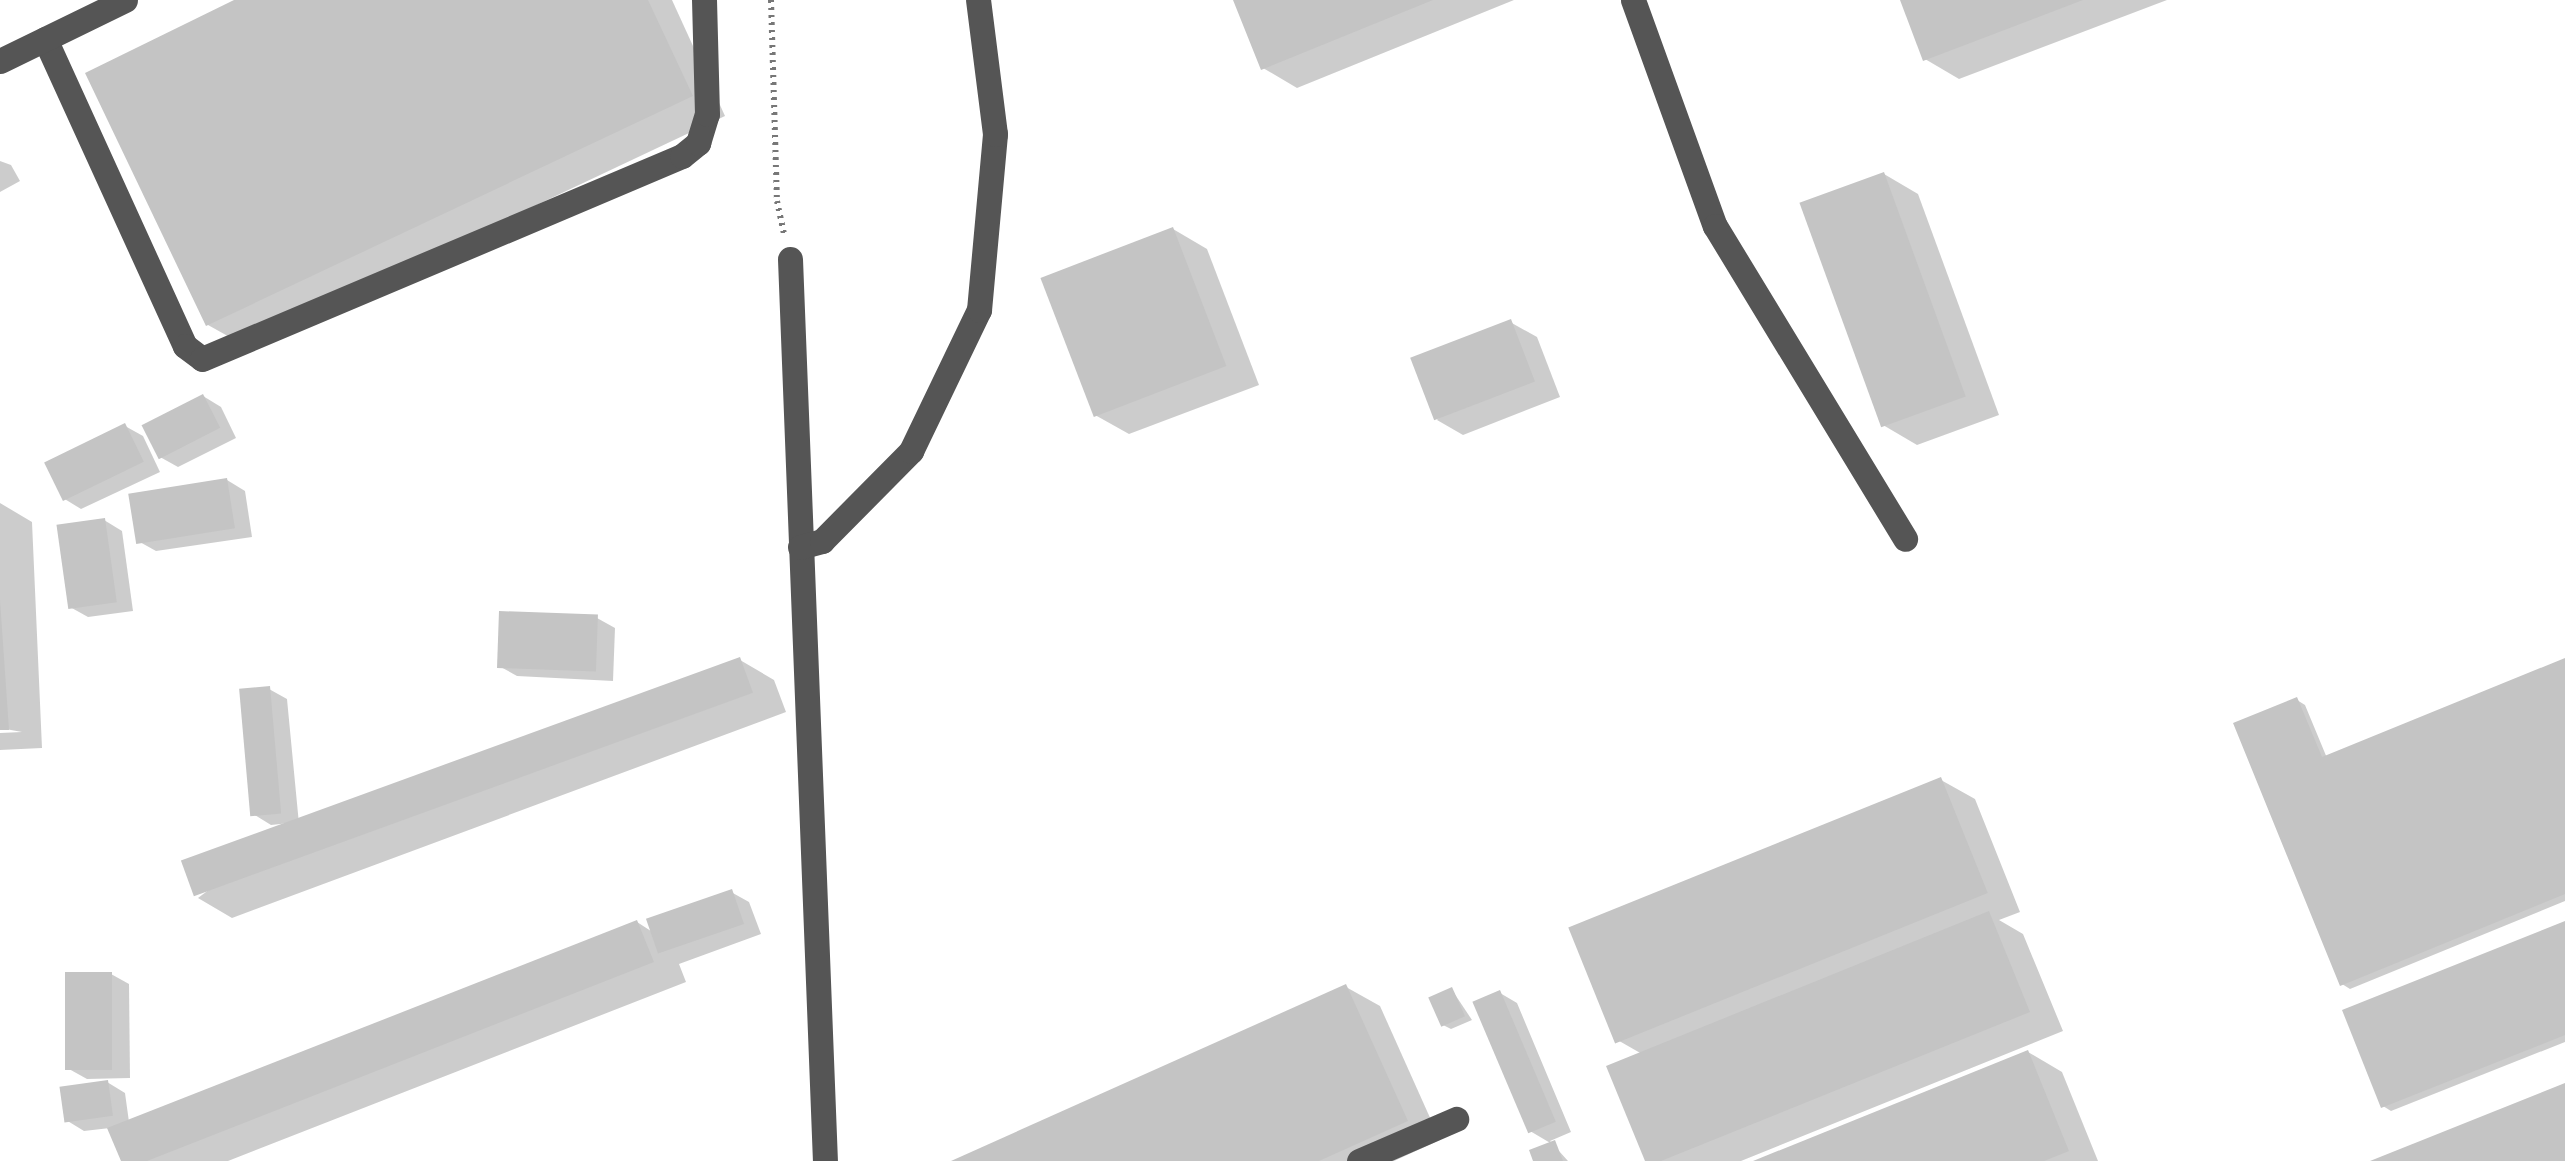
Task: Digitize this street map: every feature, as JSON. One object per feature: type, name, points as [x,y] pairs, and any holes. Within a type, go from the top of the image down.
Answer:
[{"type":"street","points":[[0,61],[125,0]]},
{"type":"street","points":[[45,40],[185,346],[202,359],[682,156],[698,143],[708,114],[704,0]]},
{"type":"street","points":[[800,546],[822,541],[911,452],[979,310],[995,134],[978,0]]},
{"type":"street","points":[[1633,0],[1716,226],[1905,539]]},
{"type":"street","points":[[790,259],[825,1161]]},
{"type":"street","points":[[1359,1161],[1456,1119]]},
{"type":"path","points":[[771,0],[778,201],[790,259]]},
{"type":"building","points":[[234,0],[648,0],[693,96],[206,326],[85,73]]},
{"type":"building","points":[[1233,0],[1433,0],[1261,70]]},
{"type":"building","points":[[1900,0],[2083,0],[1923,61]]},
{"type":"building","points":[[1884,172],[1966,397],[1881,427],[1799,203]]},
{"type":"building","points":[[1173,227],[1226,366],[1094,417],[1040,278]]},
{"type":"building","points":[[1511,319],[1535,382],[1434,420],[1410,358]]},
{"type":"building","points":[[203,394],[220,428],[159,459],[142,425]]},
{"type":"building","points":[[125,423],[144,462],[63,501],[44,462]]},
{"type":"building","points":[[227,478],[235,528],[136,544],[128,494]]},
{"type":"building","points":[[105,518],[117,602],[68,609],[56,525]]},
{"type":"building","points":[[0,600],[9,730],[0,730]]},
{"type":"building","points":[[499,611],[598,614],[596,671],[497,668]]},
{"type":"building","points":[[740,657],[753,693],[194,896],[181,861]]},
{"type":"building","points":[[2565,658],[2565,894],[2340,986],[2233,723],[2297,697],[2322,757]]},
{"type":"building","points":[[270,686],[281,814],[250,816],[239,689]]},
{"type":"building","points":[[1941,777],[1988,893],[1615,1043],[1568,928]]},
{"type":"building","points":[[732,889],[744,924],[658,954],[646,919]]},
{"type":"building","points":[[1989,911],[2030,1012],[1661,1161],[1645,1161],[1606,1066]]},
{"type":"building","points":[[637,920],[654,962],[147,1161],[121,1161],[107,1128]]},
{"type":"building","points":[[2565,921],[2565,1035],[2381,1108],[2342,1010]]},
{"type":"building","points":[[65,972],[112,972],[112,1070],[65,1070]]},
{"type":"building","points":[[1346,984],[1408,1121],[1319,1161],[951,1161]]},
{"type":"building","points":[[1452,987],[1465,1016],[1441,1027],[1428,998]]},
{"type":"building","points":[[1500,990],[1556,1122],[1528,1133],[1472,1002]]},
{"type":"building","points":[[2028,1050],[2069,1151],[2044,1161],[1753,1161]]},
{"type":"building","points":[[108,1080],[113,1116],[64,1122],[59,1087]]},
{"type":"building","points":[[2565,1083],[2565,1161],[2370,1161]]},
{"type":"building","points":[[1555,1140],[1563,1161],[1533,1161],[1529,1150]]}]
